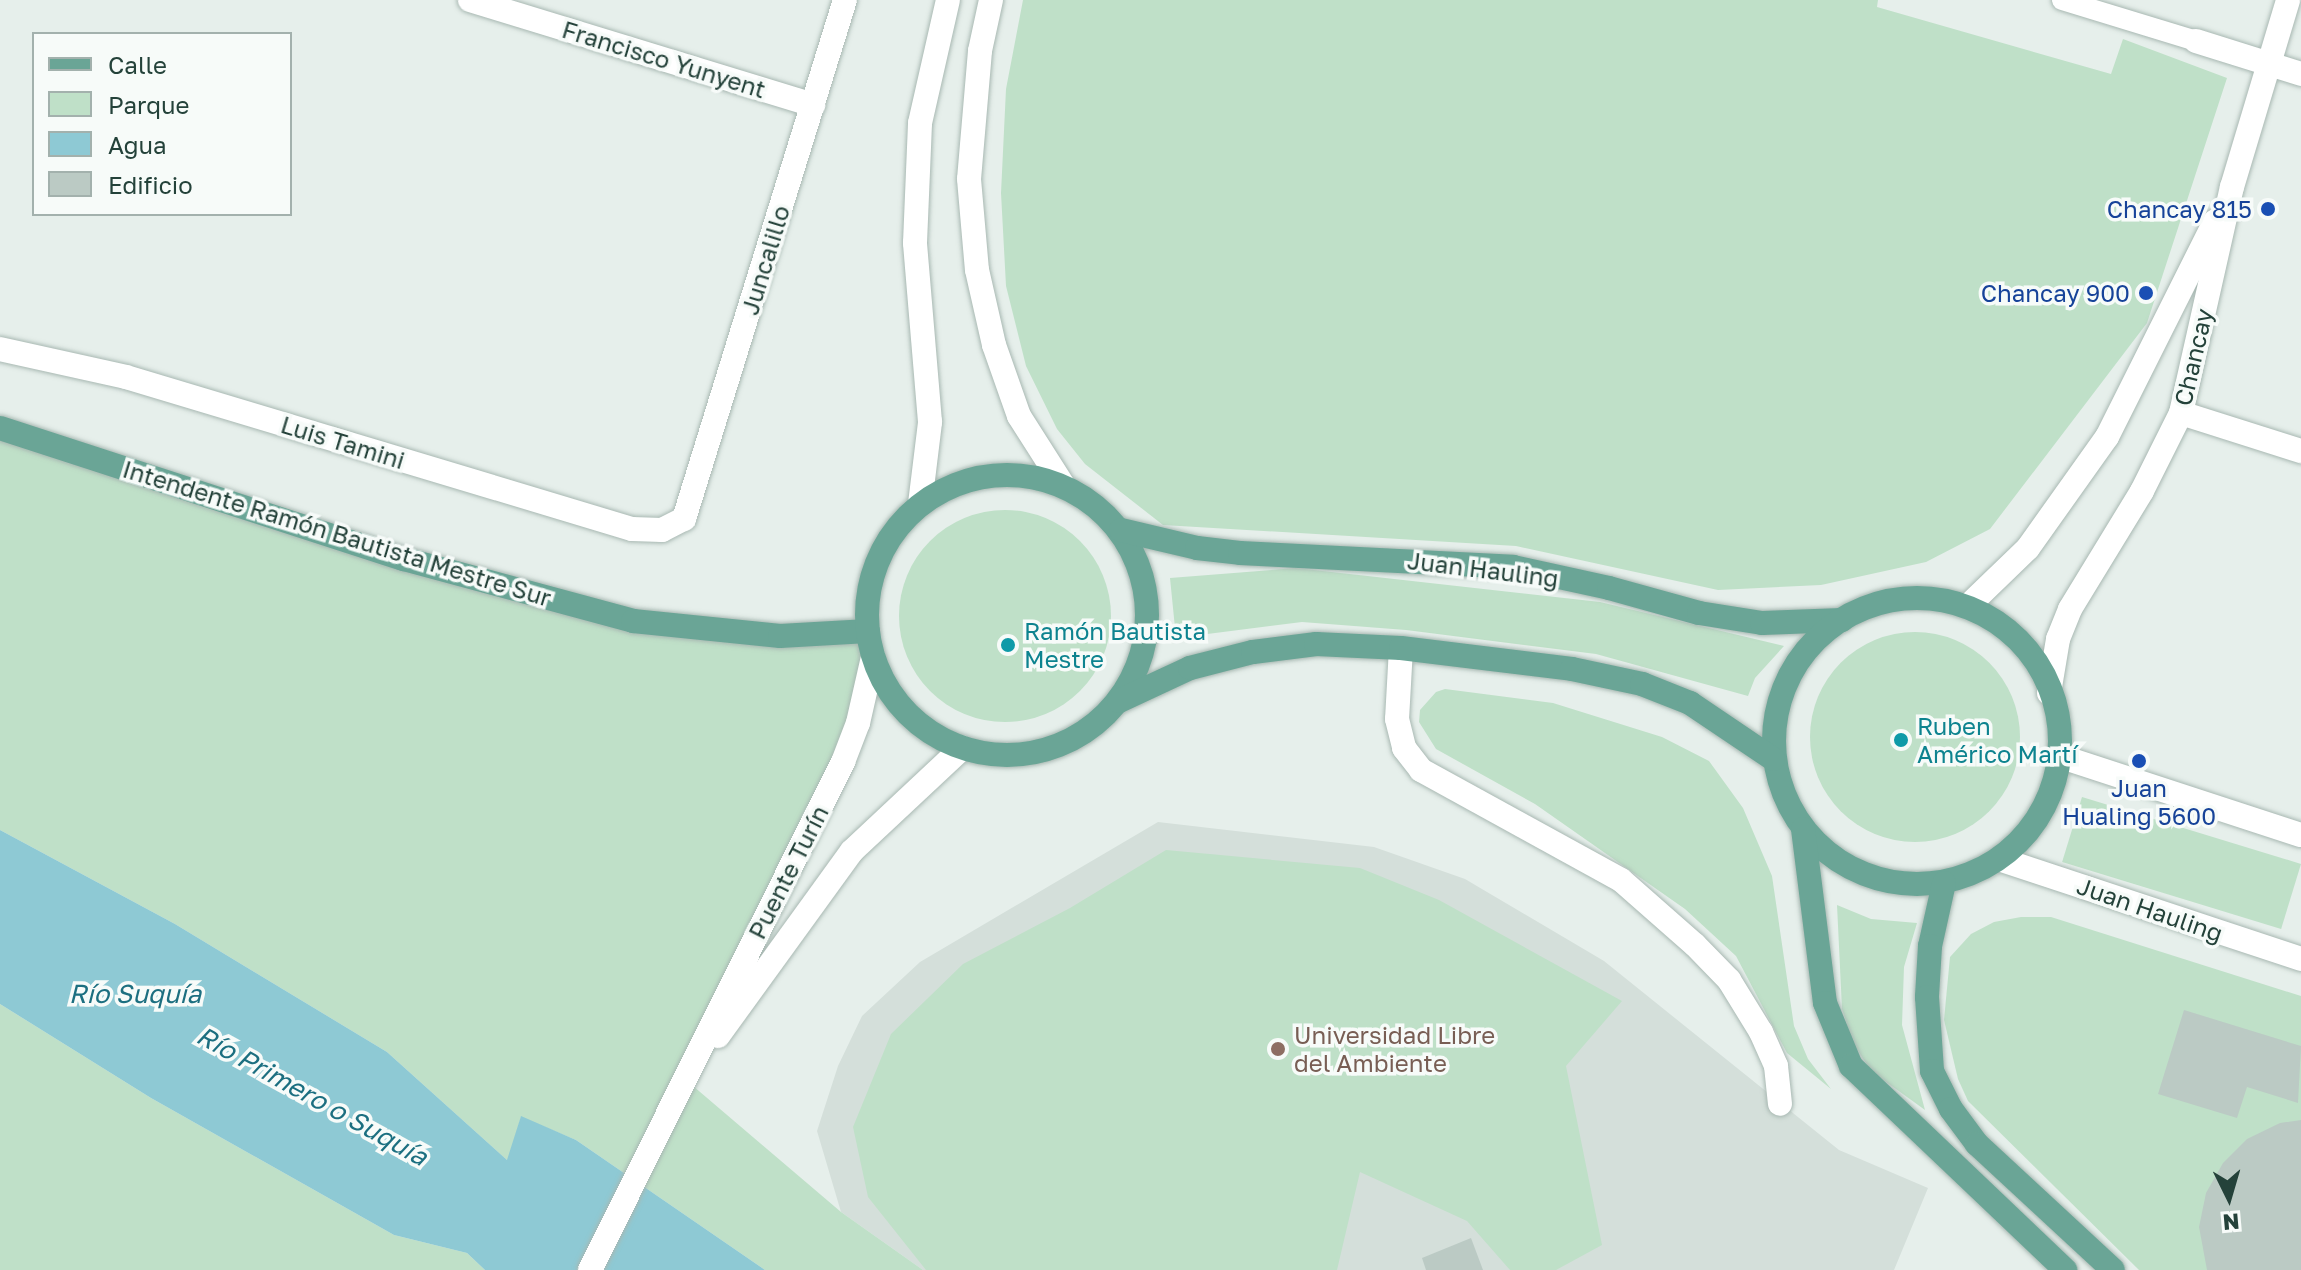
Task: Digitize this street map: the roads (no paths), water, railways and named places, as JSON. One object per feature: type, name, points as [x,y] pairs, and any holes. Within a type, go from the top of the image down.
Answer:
[{"type":"main road","name":"Francisco Yunyent","points":[[470,0],[813,105]]},
{"type":"main road","name":"Juncalillo","points":[[684,519],[845,0]]},
{"type":"main road","points":[[920,504],[930,422],[915,243],[920,123],[948,0]]},
{"type":"main road","points":[[991,0],[980,51],[969,179],[977,270],[994,345],[1019,416],[1063,485]]},
{"type":"main road","name":"Chancay","points":[[2049,693],[2058,639],[2070,609],[2142,491],[2181,413],[2232,187],[2266,63],[2288,0]]},
{"type":"main road","points":[[2196,41],[2301,74]]},
{"type":"main road","points":[[1968,606],[2028,548],[2107,437],[2232,187]]},
{"type":"main road","name":"Luis Tamini","points":[[0,349],[126,377],[632,529],[662,530],[684,519]]},
{"type":"main road","points":[[2181,413],[2301,451]]},
{"type":"main road","name":"Intendente Ramón Bautista Mestre Sur","points":[[0,428],[404,559],[633,621],[780,636],[868,631]]},
{"type":"main road","points":[[990,476],[1034,477],[1063,485],[1095,504],[1121,530],[1139,562],[1148,597],[1148,622],[1138,670],[1119,701],[1095,726],[1064,743],[1031,753],[996,755],[962,748],[916,722],[883,681],[873,657],[868,631],[870,583],[877,561],[888,540],[920,504],[946,488],[990,476]]},
{"type":"main road","name":"Juan Hauling","points":[[1121,530],[1197,548],[1240,553],[1513,567],[1609,588],[1699,613],[1762,623],[1842,620]]},
{"type":"main road","points":[[1920,597],[1968,606],[2011,631],[2038,663],[2059,711],[2062,757],[2050,801],[2024,839],[1999,859],[1988,867],[1944,883],[1898,885],[1854,871],[1816,845],[1787,806],[1773,759],[1776,710],[1795,664],[1828,628],[1871,604],[1920,597]]},
{"type":"main road","points":[[1119,701],[1190,668],[1253,652],[1316,644],[1401,648],[1572,669],[1642,684],[1690,703],[1773,759]]},
{"type":"main road","points":[[1401,648],[1397,719],[1404,748],[1421,770],[1621,880],[1695,945],[1729,980],[1761,1032],[1776,1066],[1780,1104]]},
{"type":"main road","name":"Puente Turín","points":[[590,1270],[843,762],[858,723],[873,657]]},
{"type":"main road","name":"Puente Turín","points":[[686,1080],[852,851],[962,748]]},
{"type":"main road","points":[[2062,757],[2301,835]]},
{"type":"main road","points":[[1803,826],[1825,1003],[1851,1066],[2065,1270]]},
{"type":"main road","name":"Juan Hauling","points":[[1999,859],[2301,959]]},
{"type":"main road","points":[[1944,883],[1930,946],[1927,997],[1932,1071],[1951,1109],[1977,1144],[2113,1270]]},
{"type":"lane","points":[[2062,0],[2196,41]]},
{"type":"water","name":"Río Suquía","points":[[0,830],[175,924],[387,1052],[507,1160],[521,1116],[576,1140],[765,1270],[485,1270],[467,1253],[394,1235],[151,1098],[0,1004]]},
{"type":"place","name":"Chancay 815","points":[[2268,209]]},
{"type":"place","name":"Chancay 900","points":[[2146,293]]},
{"type":"place","name":"Ramón Bautista Mestre","points":[[1008,645]]},
{"type":"place","name":"Ruben Américo Martí","points":[[1901,740]]},
{"type":"place","name":"Juan Hualing 5600","points":[[2139,761]]},
{"type":"place","name":"Universidad Libre del Ambiente","points":[[1278,1049]]},
{"type":"water label","name":"Río Primero o Suquía","points":[[312,1096]]}]
